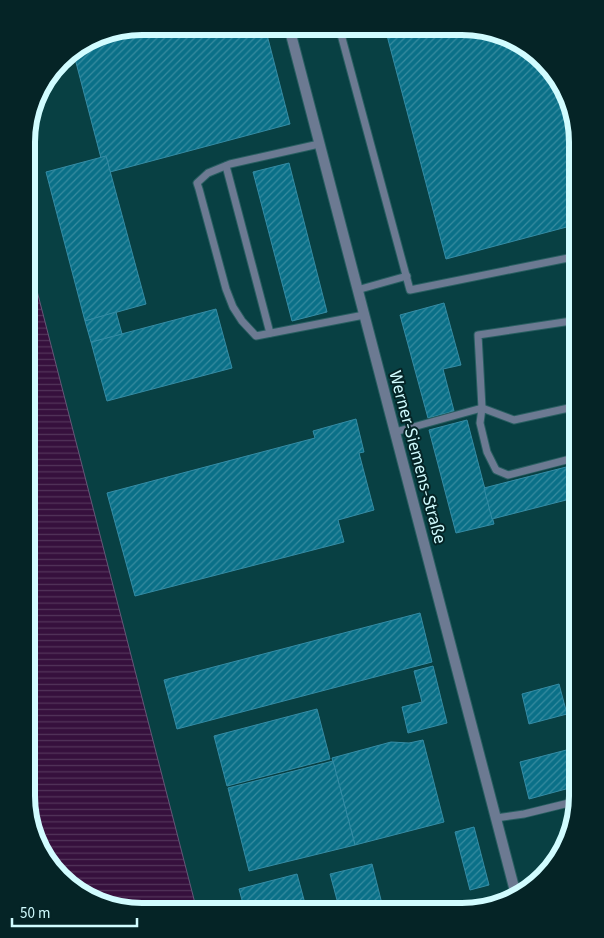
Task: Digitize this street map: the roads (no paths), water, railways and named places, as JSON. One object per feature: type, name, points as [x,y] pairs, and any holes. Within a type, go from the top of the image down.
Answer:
[{"type":"street","name":"Werner-Siemens-Straße","points":[[291,35],[515,890]]},
{"type":"lane","points":[[341,35],[410,290],[569,258]]},
{"type":"lane","points":[[319,144],[226,166],[208,173],[198,183],[199,189],[226,289],[233,307],[242,321],[256,336],[364,315]]},
{"type":"lane","points":[[226,166],[270,333]]},
{"type":"lane","points":[[357,290],[407,276]]},
{"type":"lane","points":[[569,321],[478,335],[482,408],[480,423],[487,452],[496,470],[508,475],[569,460]]},
{"type":"lane","points":[[394,432],[482,408],[514,420],[569,408]]},
{"type":"lane","points":[[496,818],[524,814],[569,803]]}]
